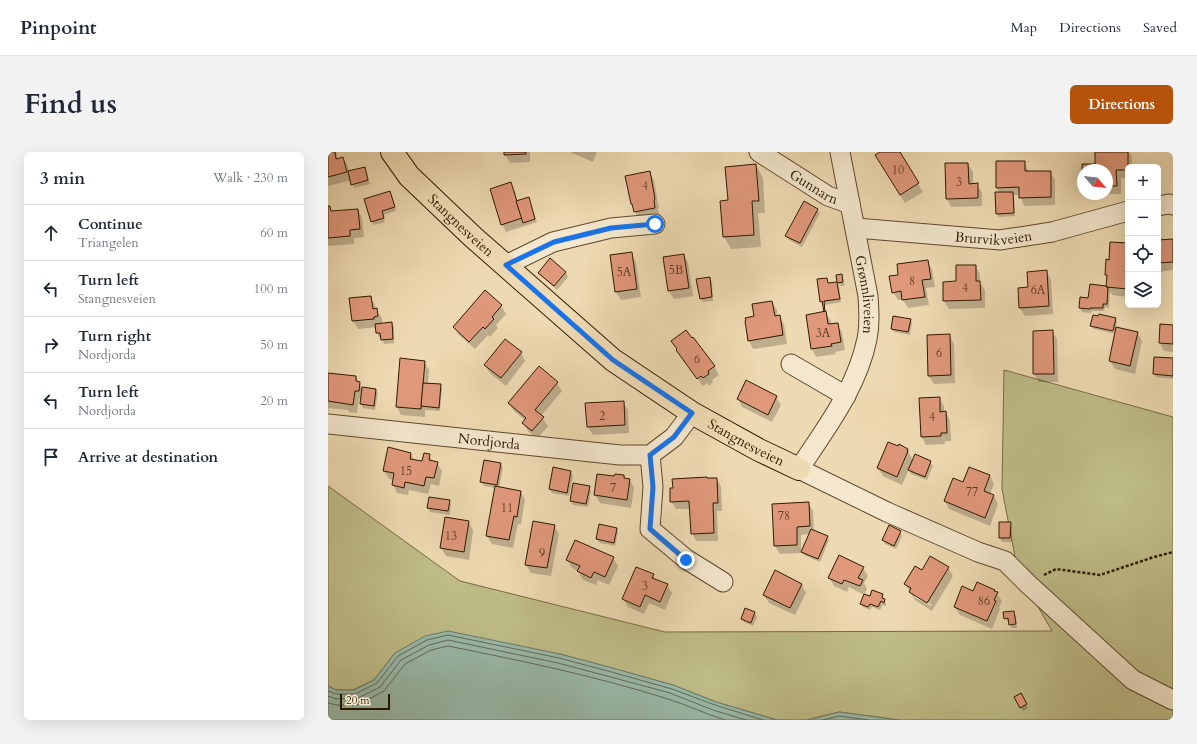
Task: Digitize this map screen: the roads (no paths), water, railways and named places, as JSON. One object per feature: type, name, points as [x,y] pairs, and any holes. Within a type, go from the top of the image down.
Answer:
[{"type":"main road","name":"Stangnesveien","points":[[392,152],[409,176],[473,236],[613,360],[692,413],[759,450],[799,469]]},
{"type":"street","name":"Gunnarn","points":[[759,152],[828,196],[850,204]]},
{"type":"street","name":"Grønnliveien","points":[[799,469],[846,396],[861,365],[868,338],[870,317],[868,296],[840,152]]},
{"type":"street","points":[[1161,205],[1173,205]]},
{"type":"street","name":"Brurvikveien","points":[[856,228],[1000,240],[1052,232],[1125,212]]},
{"type":"street","points":[[506,265],[554,242],[611,228],[655,224]]},
{"type":"street","points":[[791,364],[846,396]]},
{"type":"street","points":[[692,413],[674,437],[650,455],[653,487],[650,529],[686,560],[723,582]]},
{"type":"street","name":"Nordjorda","points":[[328,424],[620,455],[650,455]]},
{"type":"street","name":"Stangnesveien","points":[[799,469],[894,515],[978,552],[1005,561],[1133,680],[1173,700]]},
{"type":"water","points":[[448,631],[560,654],[609,667],[673,685],[716,702],[777,720],[328,720],[328,686],[336,690],[354,690],[374,680],[395,653],[425,636]]},
{"type":"water","points":[[839,712],[899,720],[807,720]]}]
